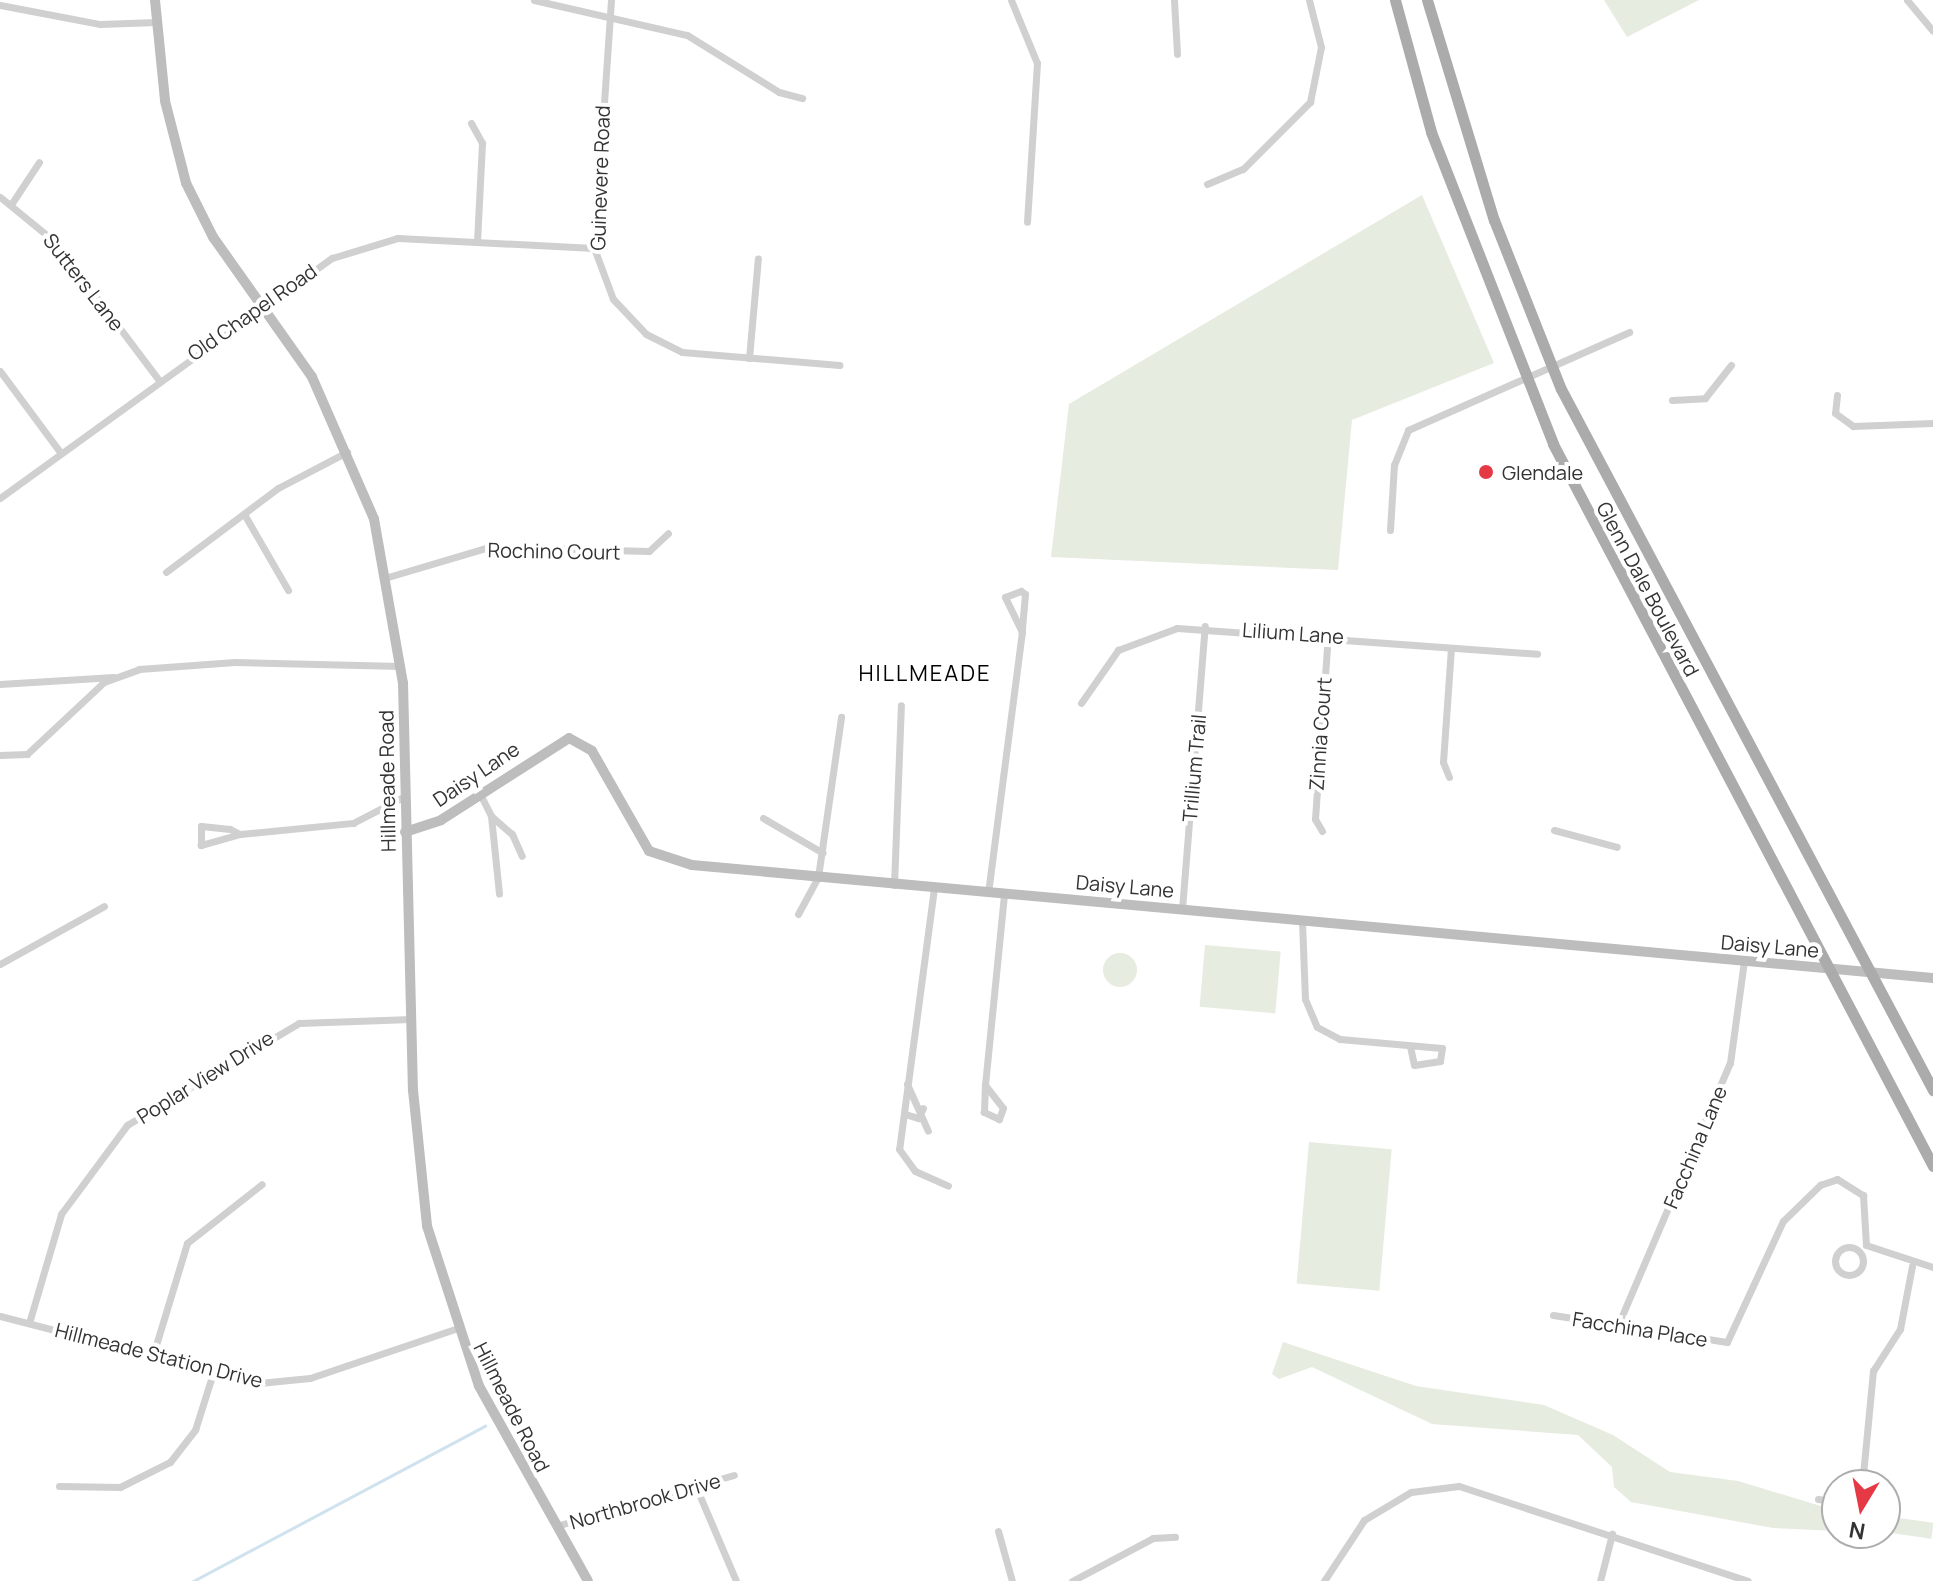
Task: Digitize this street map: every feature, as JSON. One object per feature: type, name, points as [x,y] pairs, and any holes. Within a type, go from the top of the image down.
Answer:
[{"type":"main road","name":"Glenn Dale Boulevard","points":[[1395,0],[1431,132],[1525,379],[1626,590],[1933,1166]]},
{"type":"main road","name":"Glenn Dale Boulevard","points":[[1427,0],[1466,139],[1551,365],[1865,971],[1933,1090]]},
{"type":"street","name":"Hillmeade Road","points":[[155,0],[168,124],[186,183],[213,237],[262,302],[349,451],[388,577],[401,666],[411,1019],[422,1196],[455,1329],[499,1430],[588,1581]]},
{"type":"street","points":[[534,0],[687,35],[779,92],[802,98]]},
{"type":"street","name":"Guinevere Road","points":[[611,0],[594,248],[613,299],[646,334],[682,352],[839,365]]},
{"type":"street","points":[[1011,0],[1037,63],[1027,222]]},
{"type":"street","points":[[1174,0],[1177,54]]},
{"type":"street","points":[[1207,184],[1243,169],[1310,102],[1321,47],[1309,0]]},
{"type":"street","points":[[1907,0],[1933,31]]},
{"type":"street","points":[[0,5],[100,24],[157,22]]},
{"type":"street","points":[[471,123],[482,143],[477,242]]},
{"type":"street","points":[[12,203],[39,162]]},
{"type":"street","name":"Sutters Lane","points":[[0,197],[12,203],[60,248],[158,379]]},
{"type":"street","name":"Old Chapel Road","points":[[0,498],[262,302],[318,265],[370,244],[477,242],[594,248]]},
{"type":"street","points":[[749,358],[758,258]]},
{"type":"street","points":[[1390,530],[1394,465],[1408,430],[1629,332]]},
{"type":"street","points":[[1672,400],[1705,398],[1731,365]]},
{"type":"street","points":[[0,371],[60,452]]},
{"type":"street","points":[[1837,395],[1835,413],[1853,426],[1933,423]]},
{"type":"street","points":[[166,572],[244,514],[349,451]]},
{"type":"street","points":[[244,514],[288,590]]},
{"type":"street","name":"Rochino Court","points":[[388,577],[489,547],[649,551],[668,533]]},
{"type":"street","points":[[988,893],[1022,632],[1025,594],[1013,591],[1005,597],[1008,611],[1022,632]]},
{"type":"street","name":"Lilium Lane","points":[[1081,703],[1118,650],[1149,634],[1205,626],[1537,654]]},
{"type":"street","name":"Trillium Trail","points":[[1182,909],[1205,626]]},
{"type":"street","name":"Zinnia Court","points":[[1322,831],[1315,819],[1328,635]]},
{"type":"street","points":[[1449,777],[1443,762],[1451,648]]},
{"type":"street","points":[[0,684],[114,677],[165,665],[401,666]]},
{"type":"street","points":[[0,755],[27,754],[114,677]]},
{"type":"street","points":[[894,885],[901,705]]},
{"type":"street","points":[[798,914],[818,877],[841,717]]},
{"type":"street","name":"Daisy Lane","points":[[405,832],[481,796],[553,744],[578,739],[592,751],[656,856],[894,885],[1933,978]]},
{"type":"street","points":[[240,834],[205,825],[196,836],[207,846],[240,834],[353,823],[405,796]]},
{"type":"street","points":[[481,796],[491,816],[499,894]]},
{"type":"street","points":[[491,816],[512,834],[522,856]]},
{"type":"street","points":[[763,818],[823,853]]},
{"type":"street","points":[[1554,830],[1617,847]]},
{"type":"street","points":[[934,888],[899,1149],[905,1163],[948,1186]]},
{"type":"street","points":[[985,1085],[1004,894]]},
{"type":"street","points":[[0,964],[104,906]]},
{"type":"street","points":[[1302,921],[1305,999],[1317,1027],[1340,1039],[1442,1048],[1440,1061],[1414,1065],[1410,1046]]},
{"type":"street","name":"Facchina Lane","points":[[1618,1325],[1730,1063],[1744,961]]},
{"type":"street","name":"Poplar View Drive","points":[[29,1323],[61,1214],[127,1125],[299,1023],[411,1019]]},
{"type":"street","points":[[907,1084],[923,1108],[928,1131]]},
{"type":"street","points":[[905,1114],[918,1118],[923,1108]]},
{"type":"street","name":"Facchina Place","points":[[1553,1315],[1727,1342],[1783,1221],[1828,1181],[1857,1185],[1867,1193],[1866,1245]]},
{"type":"street","points":[[153,1355],[187,1243],[205,1222],[262,1184]]},
{"type":"street","points":[[1859,1251],[1858,1271],[1838,1269],[1838,1252],[1859,1251],[1866,1245],[1912,1266],[1933,1267]]},
{"type":"street","points":[[1864,1469],[1873,1371],[1900,1329],[1912,1266]]},
{"type":"street","name":"Hillmeade Station Drive","points":[[0,1316],[259,1383],[301,1380],[455,1329]]},
{"type":"street","points":[[59,1486],[120,1487],[170,1462],[195,1430],[213,1373]]},
{"type":"street","name":"Northbrook Drive","points":[[555,1526],[734,1475]]},
{"type":"street","points":[[1324,1581],[1364,1520],[1411,1492],[1459,1486],[1492,1493],[1748,1581]]},
{"type":"street","points":[[696,1487],[736,1581]]},
{"type":"street","points":[[998,1531],[1012,1581]]},
{"type":"street","points":[[1600,1581],[1612,1534]]},
{"type":"street","points":[[1072,1581],[1153,1538],[1175,1537]]},
{"type":"shaded area","points":[[1604,0],[1699,0],[1627,37]]},
{"type":"shaded area","points":[[1422,195],[1494,363],[1352,420],[1338,570],[1051,557],[1069,404]]},
{"type":"shaded area","points":[[1205,945],[1281,952],[1275,1013],[1200,1007]]},
{"type":"shaded area","points":[[1120,953],[1132,958],[1137,970],[1132,982],[1120,987],[1108,982],[1103,970],[1108,958]]},
{"type":"shaded area","points":[[1309,1142],[1392,1149],[1379,1291],[1297,1283]]},
{"type":"shaded area","points":[[1283,1342],[1416,1386],[1544,1405],[1613,1435],[1670,1472],[1738,1481],[1821,1506],[1821,1530],[1773,1528],[1631,1502],[1614,1487],[1612,1467],[1578,1435],[1432,1424],[1312,1367],[1279,1379],[1272,1374]]},
{"type":"shaded area","points":[[1901,1518],[1933,1523],[1931,1539],[1901,1534]]},
{"type":"waterway","points":[[193,1581],[485,1426]]},
{"type":"place","name":"Glendale","points":[[1486,472]]},
{"type":"district","name":"HILLMEADE","points":[[925,674]]}]
